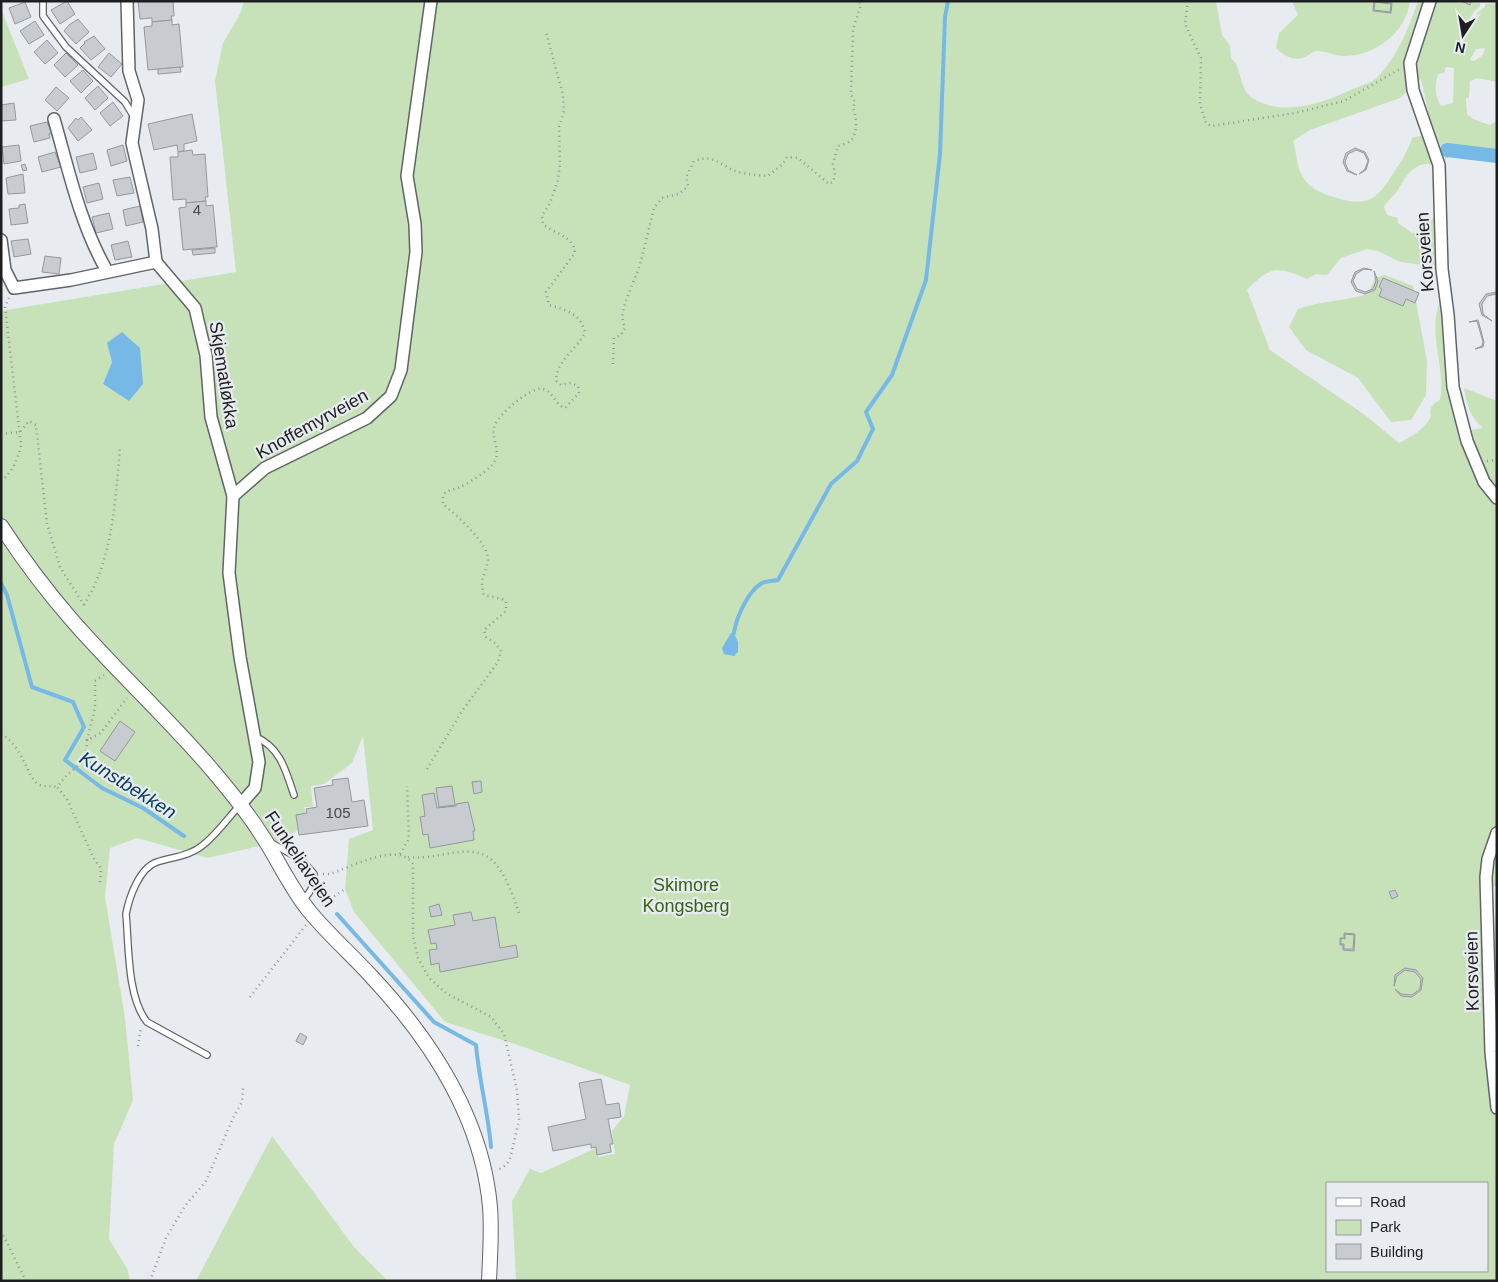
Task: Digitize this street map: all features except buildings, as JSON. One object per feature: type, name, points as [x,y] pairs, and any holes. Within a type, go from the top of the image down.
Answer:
[{"type":"street","points":[[1,240],[4,270],[14,288],[71,280],[156,262],[152,229],[132,142],[138,100],[129,70],[127,1]]},
{"type":"street","name":"Knoffemyrveien","points":[[233,496],[265,468],[367,418],[391,396],[400,370],[416,252],[415,224],[406,176],[431,1]]},
{"type":"street","name":"Korsveien","points":[[1430,1],[1410,63],[1413,90],[1439,165],[1442,269],[1448,315],[1453,387],[1467,441],[1484,482],[1497,498]]},
{"type":"street","points":[[54,119],[81,217],[94,248],[107,271]]},
{"type":"street","name":"Skjematløkka","points":[[156,262],[195,308],[206,354],[211,417],[233,496]]},
{"type":"street","points":[[233,496],[229,573],[240,657],[259,762],[257,782],[251,794],[240,805]]},
{"type":"street","name":"Funkeliaveien","points":[[1,526],[44,587],[115,667],[189,742],[262,834],[313,916],[372,977],[425,1039],[440,1061],[462,1105],[484,1172],[490,1206],[489,1281]]},
{"type":"street","name":"Korsveien","points":[[1497,833],[1486,876],[1491,1052],[1497,1108]]},
{"type":"lane","points":[[43,1],[43,16],[66,47],[125,102],[136,121]]},
{"type":"lane","points":[[256,737],[266,742],[284,764],[294,795]]},
{"type":"lane","points":[[207,1055],[147,1022],[140,1013],[134,994],[126,914],[128,902],[142,875],[154,863],[186,855],[203,845],[240,805]]},
{"type":"lane","points":[[262,834],[278,848],[302,860],[314,874],[314,884],[302,901]]},
{"type":"path","points":[[613,364],[614,338],[621,335],[625,328],[622,317],[625,303],[640,265],[654,208],[662,198],[679,194],[688,186],[686,177],[694,161],[704,157],[721,162],[739,172],[768,176],[783,164],[787,157],[792,156],[798,158],[824,182],[829,184],[833,182],[835,153],[838,146],[850,141],[854,136],[857,116],[854,108],[855,102],[851,95],[853,29],[861,5],[859,1]]},
{"type":"path","points":[[1188,1],[1185,24],[1201,58],[1200,104],[1206,123],[1211,126],[1295,113],[1344,101],[1410,63]]},
{"type":"path","points":[[427,769],[462,711],[498,662],[501,651],[495,643],[486,637],[484,630],[506,611],[506,602],[502,599],[484,595],[481,583],[488,562],[488,555],[476,535],[443,504],[443,495],[448,490],[459,488],[492,466],[497,456],[494,425],[502,414],[525,395],[539,388],[545,389],[558,406],[565,408],[579,393],[578,386],[571,383],[561,385],[556,381],[556,372],[562,361],[581,342],[585,333],[583,324],[570,311],[549,305],[546,298],[546,292],[575,253],[574,246],[567,237],[543,224],[542,216],[550,203],[558,180],[560,164],[559,126],[564,111],[563,95],[546,32]]},
{"type":"path","points":[[1,481],[10,474],[18,457],[20,432],[5,307],[14,288]]},
{"type":"path","points":[[1,434],[20,432],[29,421],[36,424],[47,524],[60,567],[84,605],[96,586],[113,529],[120,448]]},
{"type":"path","points":[[115,667],[95,681],[95,708],[86,740],[86,759],[112,783],[126,790]]},
{"type":"path","points":[[86,740],[101,733],[124,701],[138,690]]},
{"type":"path","points":[[1,734],[15,744],[36,783],[45,787],[57,787]]},
{"type":"path","points":[[57,787],[67,775],[86,759]]},
{"type":"path","points":[[400,854],[409,839],[407,786]]},
{"type":"path","points":[[57,787],[67,799],[101,869],[100,882]]},
{"type":"path","points":[[314,874],[330,874],[387,854],[400,854],[423,859],[472,852],[484,854],[493,862],[504,878],[519,914]]},
{"type":"path","points":[[408,857],[413,864],[413,936],[418,958],[429,978],[446,993],[491,1017],[504,1034],[511,1059],[517,1090],[519,1120],[514,1147],[506,1165],[495,1171],[484,1172]]},
{"type":"path","points":[[250,997],[323,903],[345,889]]},
{"type":"path","points":[[150,1281],[166,1238],[185,1206],[206,1181],[233,1118],[242,1102],[243,1088]]},
{"type":"path","points":[[1,1231],[26,1281]]},
{"type":"green space","name":"Skimore Kongsberg","points":[[244,1],[1216,1],[1222,35],[1230,46],[1231,58],[1238,68],[1245,90],[1254,99],[1266,104],[1291,107],[1304,106],[1329,99],[1377,78],[1402,42],[1418,1],[1480,3],[1480,7],[1474,11],[1469,20],[1474,22],[1478,12],[1485,7],[1485,4],[1497,3],[1497,82],[1478,78],[1470,81],[1469,98],[1466,98],[1467,114],[1473,119],[1490,125],[1497,121],[1497,160],[1454,153],[1445,160],[1428,112],[1421,79],[1400,98],[1310,130],[1293,141],[1299,168],[1308,184],[1327,195],[1353,202],[1362,202],[1375,196],[1388,182],[1409,147],[1412,138],[1424,135],[1433,165],[1422,165],[1412,170],[1384,207],[1387,215],[1398,218],[1398,223],[1412,233],[1423,231],[1436,215],[1437,273],[1432,266],[1400,262],[1378,251],[1367,249],[1341,258],[1327,275],[1316,274],[1307,279],[1281,270],[1274,271],[1262,276],[1247,290],[1270,350],[1365,415],[1399,443],[1425,426],[1431,417],[1430,411],[1432,407],[1440,400],[1441,376],[1435,328],[1439,304],[1460,432],[1483,428],[1470,410],[1464,388],[1497,401],[1497,886],[1492,887],[1490,892],[1493,983],[1497,992],[1497,1281],[516,1281],[512,1201],[530,1169],[541,1173],[596,1148],[598,1157],[615,1154],[612,1131],[624,1116],[630,1085],[518,1045],[445,1022],[354,912],[345,889],[349,839],[373,830],[363,736],[352,763],[324,784],[311,786],[313,807],[304,807],[308,820],[285,840],[208,858],[137,838],[110,848],[105,897],[125,1018],[133,1100],[114,1144],[109,1239],[128,1270],[130,1281],[1,1281],[1,311],[236,272],[215,81],[223,43],[240,14]],"holes":[[[1485,48],[1483,55],[1474,61],[1470,60],[1476,49]],[[1446,67],[1454,68],[1453,103],[1441,106],[1437,98],[1436,86],[1438,74],[1444,73]],[[112,362],[129,401],[103,384]]]},
{"type":"green space","points":[[1292,1],[1410,1],[1407,13],[1396,32],[1377,47],[1356,55],[1344,56],[1316,51],[1298,59],[1283,54],[1276,48],[1279,33],[1298,15]]},
{"type":"green space","points":[[1,9],[29,79],[1,87]]},
{"type":"green space","points":[[1385,275],[1413,286],[1427,361],[1426,395],[1411,420],[1391,422],[1358,378],[1306,350],[1289,327],[1298,309],[1368,294],[1375,278]]},
{"type":"green space","points":[[272,1136],[354,1247],[388,1281],[196,1281]]},
{"type":"water","points":[[122,332],[140,348],[143,384],[129,401],[103,384],[112,362],[107,343]]},
{"type":"water","points":[[731,633],[734,633],[738,642],[738,652],[734,656],[724,654],[722,648]]},
{"type":"waterway","points":[[734,633],[740,613],[752,592],[762,583],[778,580],[831,484],[857,461],[873,429],[866,412],[892,375],[926,280],[940,154],[945,17],[948,1]]},
{"type":"waterway","points":[[1447,150],[1497,156]]},
{"type":"waterway","name":"Kunstbekken","points":[[1,583],[7,595],[32,687],[73,702],[84,727],[65,760],[102,788],[143,808],[184,836]]},
{"type":"waterway","name":"Kunstbekken","points":[[337,914],[434,1022],[476,1045],[491,1147]]}]
